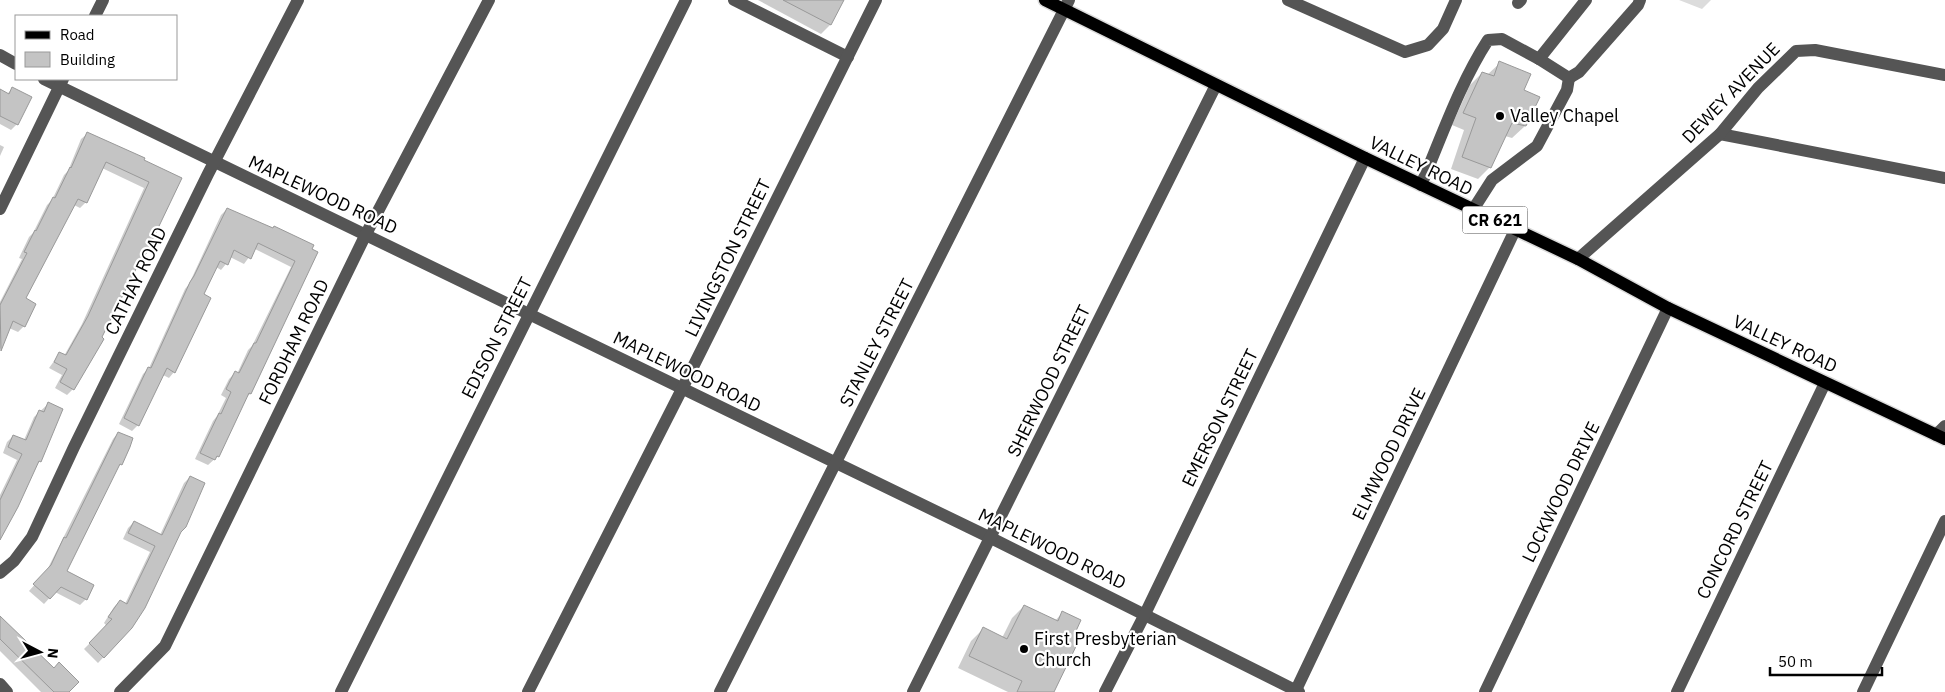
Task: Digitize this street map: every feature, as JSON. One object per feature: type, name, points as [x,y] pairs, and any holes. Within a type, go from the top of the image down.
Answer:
[{"type":"main road","name":"VALLEY ROAD","points":[[1045,0],[1066,4],[1216,85],[1578,259],[1668,308],[1825,383],[1942,433]]},
{"type":"street","points":[[96,15],[103,0]]},
{"type":"street","name":"CATHAY ROAD","points":[[0,573],[14,561],[32,537],[74,447],[214,162],[298,0]]},
{"type":"street","name":"FORDHAM ROAD","points":[[120,692],[165,646],[366,234],[489,0]]},
{"type":"street","name":"EDISON STREET","points":[[340,692],[686,0]]},
{"type":"street","points":[[734,0],[848,57]]},
{"type":"street","name":"LIVINGSTON STREET","points":[[528,692],[682,390],[876,0]]},
{"type":"street","points":[[1288,0],[1406,52],[1428,45],[1443,30],[1456,0]]},
{"type":"street","points":[[1539,59],[1586,0]]},
{"type":"street","points":[[1474,210],[1492,180],[1537,146],[1567,90],[1569,78],[1579,72],[1638,5],[1640,0]]},
{"type":"street","name":"STANLEY STREET","points":[[720,692],[1066,4]]},
{"type":"street","points":[[1422,185],[1449,116],[1477,58],[1488,40],[1502,39],[1569,78]]},
{"type":"street","name":"DEWEY AVENUE","points":[[1578,259],[1720,134],[1758,88],[1796,51],[1815,50],[1945,75]]},
{"type":"street","points":[[0,55],[15,63]]},
{"type":"street","points":[[0,209],[61,82]]},
{"type":"street","name":"MAPLEWOOD ROAD","points":[[61,82],[214,162],[991,538],[1297,691]]},
{"type":"street","name":"SHERWOOD STREET","points":[[913,692],[1216,85]]},
{"type":"street","points":[[1720,134],[1945,178]]},
{"type":"street","name":"EMERSON STREET","points":[[1105,692],[1145,614],[1365,158]]},
{"type":"street","name":"ELMWOOD DRIVE","points":[[1297,691],[1515,230]]},
{"type":"street","name":"LOCKWOOD DRIVE","points":[[1485,692],[1668,308]]},
{"type":"street","name":"CONCORD STREET","points":[[1677,692],[1825,383]]},
{"type":"street","points":[[1863,692],[1945,521]]},
{"type":"street","points":[[0,684],[7,692]]},
{"type":"shaded area","points":[[1679,0],[1711,0],[1702,9]]},
{"type":"building","points":[[783,0],[844,0],[831,25]]},
{"type":"building","name":"Valley Chapel","points":[[1499,61],[1531,74],[1524,90],[1540,97],[1526,126],[1512,123],[1491,168],[1462,157],[1476,118],[1463,113],[1482,72],[1494,76]]},
{"type":"building","points":[[12,87],[32,97],[18,125],[0,116],[0,89],[9,94]]},
{"type":"building","points":[[87,132],[145,158],[144,160],[182,178],[139,268],[137,267],[102,337],[104,339],[74,390],[60,382],[67,369],[54,362],[59,352],[66,355],[88,316],[149,182],[106,162],[87,203],[78,199],[26,298],[36,304],[25,327],[13,321],[1,351],[0,305],[27,253],[24,252],[35,230],[71,168]]},
{"type":"building","points":[[227,208],[273,228],[274,226],[314,245],[312,249],[318,252],[251,394],[249,393],[219,457],[217,456],[215,460],[200,453],[231,392],[226,389],[235,371],[239,373],[254,343],[256,343],[295,261],[258,243],[251,259],[234,250],[228,265],[220,261],[204,294],[211,298],[175,373],[167,368],[139,426],[124,418],[148,367],[151,368],[190,282]]},
{"type":"building","points":[[48,402],[63,409],[41,462],[39,461],[18,507],[0,540],[0,500],[22,454],[8,447],[13,435],[26,440],[39,410],[44,412]]},
{"type":"building","points":[[118,432],[133,438],[130,447],[67,571],[94,585],[87,600],[61,587],[50,599],[33,584],[51,565]]},
{"type":"building","points":[[190,476],[205,483],[186,527],[181,532],[145,608],[132,628],[104,658],[89,643],[112,619],[108,617],[120,600],[127,604],[155,546],[128,533],[134,521],[162,535]]},
{"type":"building","name":"First Presbyterian Church","points":[[1024,605],[1058,621],[1062,611],[1081,620],[1076,631],[1082,634],[1054,692],[1017,692],[1022,681],[969,656],[983,627],[1007,639]]},
{"type":"building","points":[[0,616],[54,668],[59,662],[79,682],[69,692],[54,692],[0,639]]},
{"type":"place","name":"Valley Chapel","points":[[1500,116]]},
{"type":"place","name":"First Presbyterian Church","points":[[1024,649]]}]
